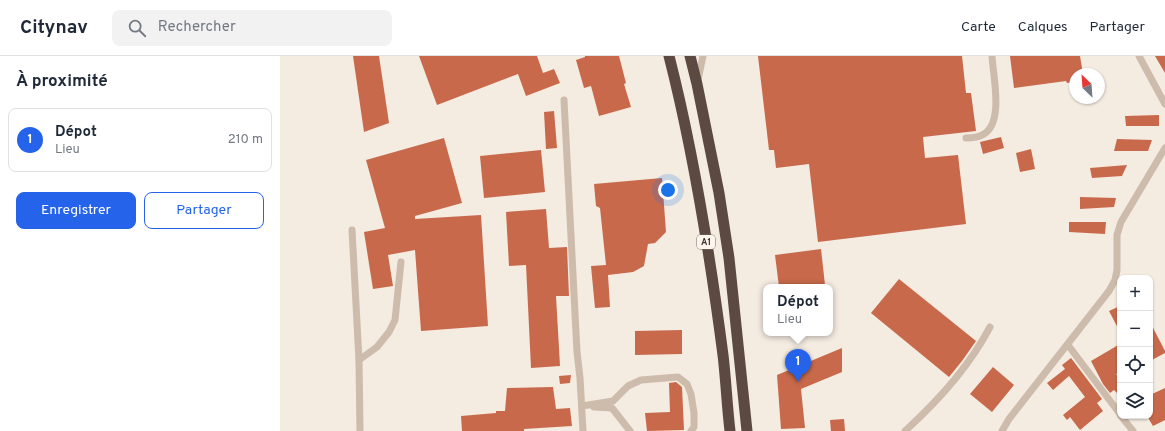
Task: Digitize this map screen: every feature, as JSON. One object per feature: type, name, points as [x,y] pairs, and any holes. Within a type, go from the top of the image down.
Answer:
[{"type":"highway","name":"A1","points":[[669,56],[682,107],[702,210],[723,356],[730,431]]},
{"type":"highway","name":"A1","points":[[690,56],[719,193],[729,258],[748,431]]},
{"type":"street","points":[[697,84],[703,56]]},
{"type":"street","points":[[966,138],[978,137],[986,134],[994,123],[997,105],[992,56]]},
{"type":"street","points":[[1139,56],[1165,104]]},
{"type":"street","points":[[564,100],[576,344],[580,378],[583,431]]},
{"type":"street","points":[[1002,431],[1009,419],[1110,291],[1115,280],[1117,270],[1117,235],[1121,222],[1165,148]]},
{"type":"street","points":[[352,230],[359,360],[360,431]]},
{"type":"street","points":[[359,360],[377,348],[389,332],[395,320],[401,262]]},
{"type":"street","points":[[905,431],[958,375],[990,327]]},
{"type":"street","points":[[1068,345],[1117,410]]},
{"type":"street","points":[[582,406],[613,400],[628,386],[641,380],[678,377],[688,384],[691,394],[694,413],[694,427],[691,431]]},
{"type":"street","points":[[582,406],[612,408],[630,431]]},
{"type":"street","points":[[1124,419],[1133,431]]},
{"type":"building","points":[[353,56],[379,56],[389,123],[364,132]]},
{"type":"building","points":[[419,56],[537,56],[543,73],[554,69],[560,83],[526,96],[518,74],[437,105]]},
{"type":"building","points":[[585,56],[619,56],[626,83],[624,84],[631,107],[599,116],[591,86],[584,88],[576,60]]},
{"type":"building","points":[[758,56],[962,56],[966,93],[971,93],[976,131],[923,137],[925,158],[958,155],[966,224],[818,242],[809,164],[776,168],[774,150],[769,150]]},
{"type":"building","points":[[1010,56],[1080,56],[1082,68],[1069,68],[1069,83],[1067,83],[1066,81],[1014,88]]},
{"type":"building","points":[[1155,56],[1165,56],[1165,73]]},
{"type":"building","points":[[554,111],[557,148],[546,149],[544,112]]},
{"type":"building","points":[[1159,115],[1159,126],[1126,126],[1125,116]]},
{"type":"building","points":[[1001,137],[1004,148],[983,154],[980,142]]},
{"type":"building","points":[[444,138],[462,203],[415,216],[415,219],[481,215],[488,326],[421,331],[415,250],[388,255],[393,286],[373,289],[364,232],[385,228],[366,160]]},
{"type":"building","points":[[1117,139],[1152,140],[1148,151],[1114,151]]},
{"type":"building","points":[[1031,149],[1035,169],[1020,172],[1016,153]]},
{"type":"building","points":[[541,150],[545,192],[484,198],[480,156]]},
{"type":"building","points":[[1127,165],[1122,176],[1092,178],[1090,168]]},
{"type":"building","points":[[662,178],[666,232],[655,243],[648,244],[644,266],[633,272],[608,275],[610,307],[595,308],[591,266],[606,265],[600,208],[596,206],[594,184]]},
{"type":"building","points":[[1080,197],[1116,198],[1114,207],[1080,209]]},
{"type":"building","points":[[546,209],[549,248],[567,247],[569,296],[556,296],[560,366],[531,368],[526,265],[509,266],[506,212]]},
{"type":"building","points":[[1069,222],[1106,222],[1105,234],[1069,232]]},
{"type":"building","points":[[821,249],[825,284],[779,284],[775,255]]},
{"type":"building","points":[[899,279],[976,341],[949,377],[871,313]]},
{"type":"building","points":[[1117,307],[1117,326],[1109,311]]},
{"type":"building","points":[[1153,328],[1165,351],[1165,353],[1153,359]]},
{"type":"building","points":[[682,330],[682,354],[635,355],[635,331]]},
{"type":"building","points":[[1117,346],[1117,393],[1114,390],[1110,393],[1103,384],[1091,361]]},
{"type":"building","points":[[842,348],[842,372],[801,389],[805,428],[781,429],[777,375]]},
{"type":"building","points":[[1071,358],[1102,399],[1097,403],[1103,411],[1080,430],[1070,417],[1067,420],[1063,415],[1085,397],[1069,376],[1053,390],[1047,383],[1065,369],[1062,365]]},
{"type":"building","points":[[993,367],[1014,385],[992,412],[970,394]]},
{"type":"building","points":[[571,375],[570,383],[560,384],[559,376]]},
{"type":"building","points":[[676,382],[682,387],[684,430],[647,431],[645,413],[670,412],[669,383]]},
{"type":"building","points":[[553,387],[556,409],[570,408],[572,426],[524,429],[524,431],[462,431],[461,416],[505,411],[507,388]]},
{"type":"building","points":[[1165,388],[1165,420],[1153,426],[1149,419],[1153,419],[1153,394]]},
{"type":"building","points":[[844,419],[845,431],[831,431],[830,420]]},
{"type":"place","name":"Dépot","points":[[798,382]]}]
